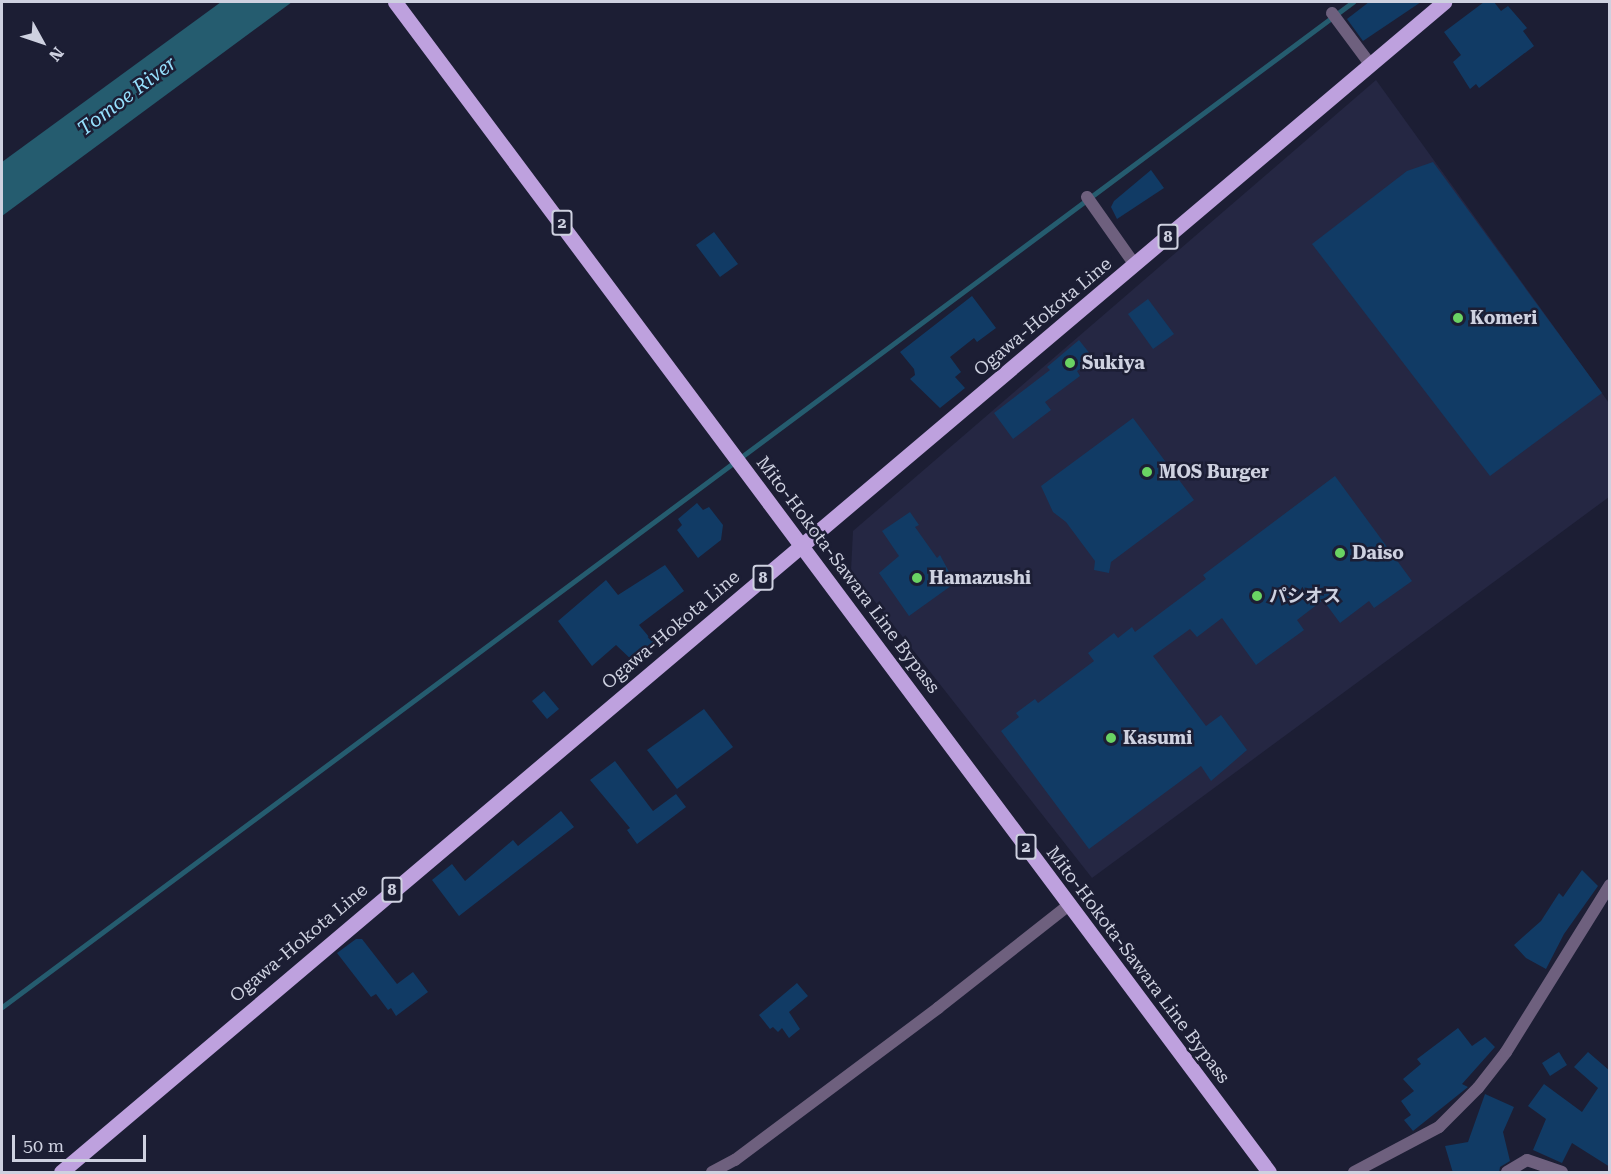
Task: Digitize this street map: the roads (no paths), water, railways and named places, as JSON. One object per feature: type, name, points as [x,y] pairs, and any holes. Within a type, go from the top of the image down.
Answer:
[{"type":"main road","name":"Mito-Hokota-Sawara Line Bypass","points":[[395,2],[1269,1173]]},
{"type":"main road","name":"Ogawa-Hokota Line","points":[[61,1173],[1444,2]]},
{"type":"street","points":[[1334,17],[1370,64]]},
{"type":"street","points":[[1090,200],[1135,265]]},
{"type":"street","points":[[1354,1173],[1370,1170],[1439,1127],[1478,1088],[1506,1052],[1610,885]]},
{"type":"street","points":[[712,1173],[735,1160],[910,1029],[1069,905]]},
{"type":"street","points":[[1507,1173],[1527,1160],[1562,1173]]},
{"type":"water","name":"Tomoe River","points":[[221,2],[292,2],[2,216],[2,162]]},
{"type":"waterway","points":[[2,1007],[1353,2]]},
{"type":"place","name":"Komeri","points":[[1458,318]]},
{"type":"place","name":"Sukiya","points":[[1070,363]]},
{"type":"place","name":"MOS Burger","points":[[1147,472]]},
{"type":"place","name":"Daiso","points":[[1340,553]]},
{"type":"place","name":"Hamazushi","points":[[917,578]]},
{"type":"place","name":"パシオス","points":[[1257,596]]},
{"type":"place","name":"Kasumi","points":[[1111,738]]}]
